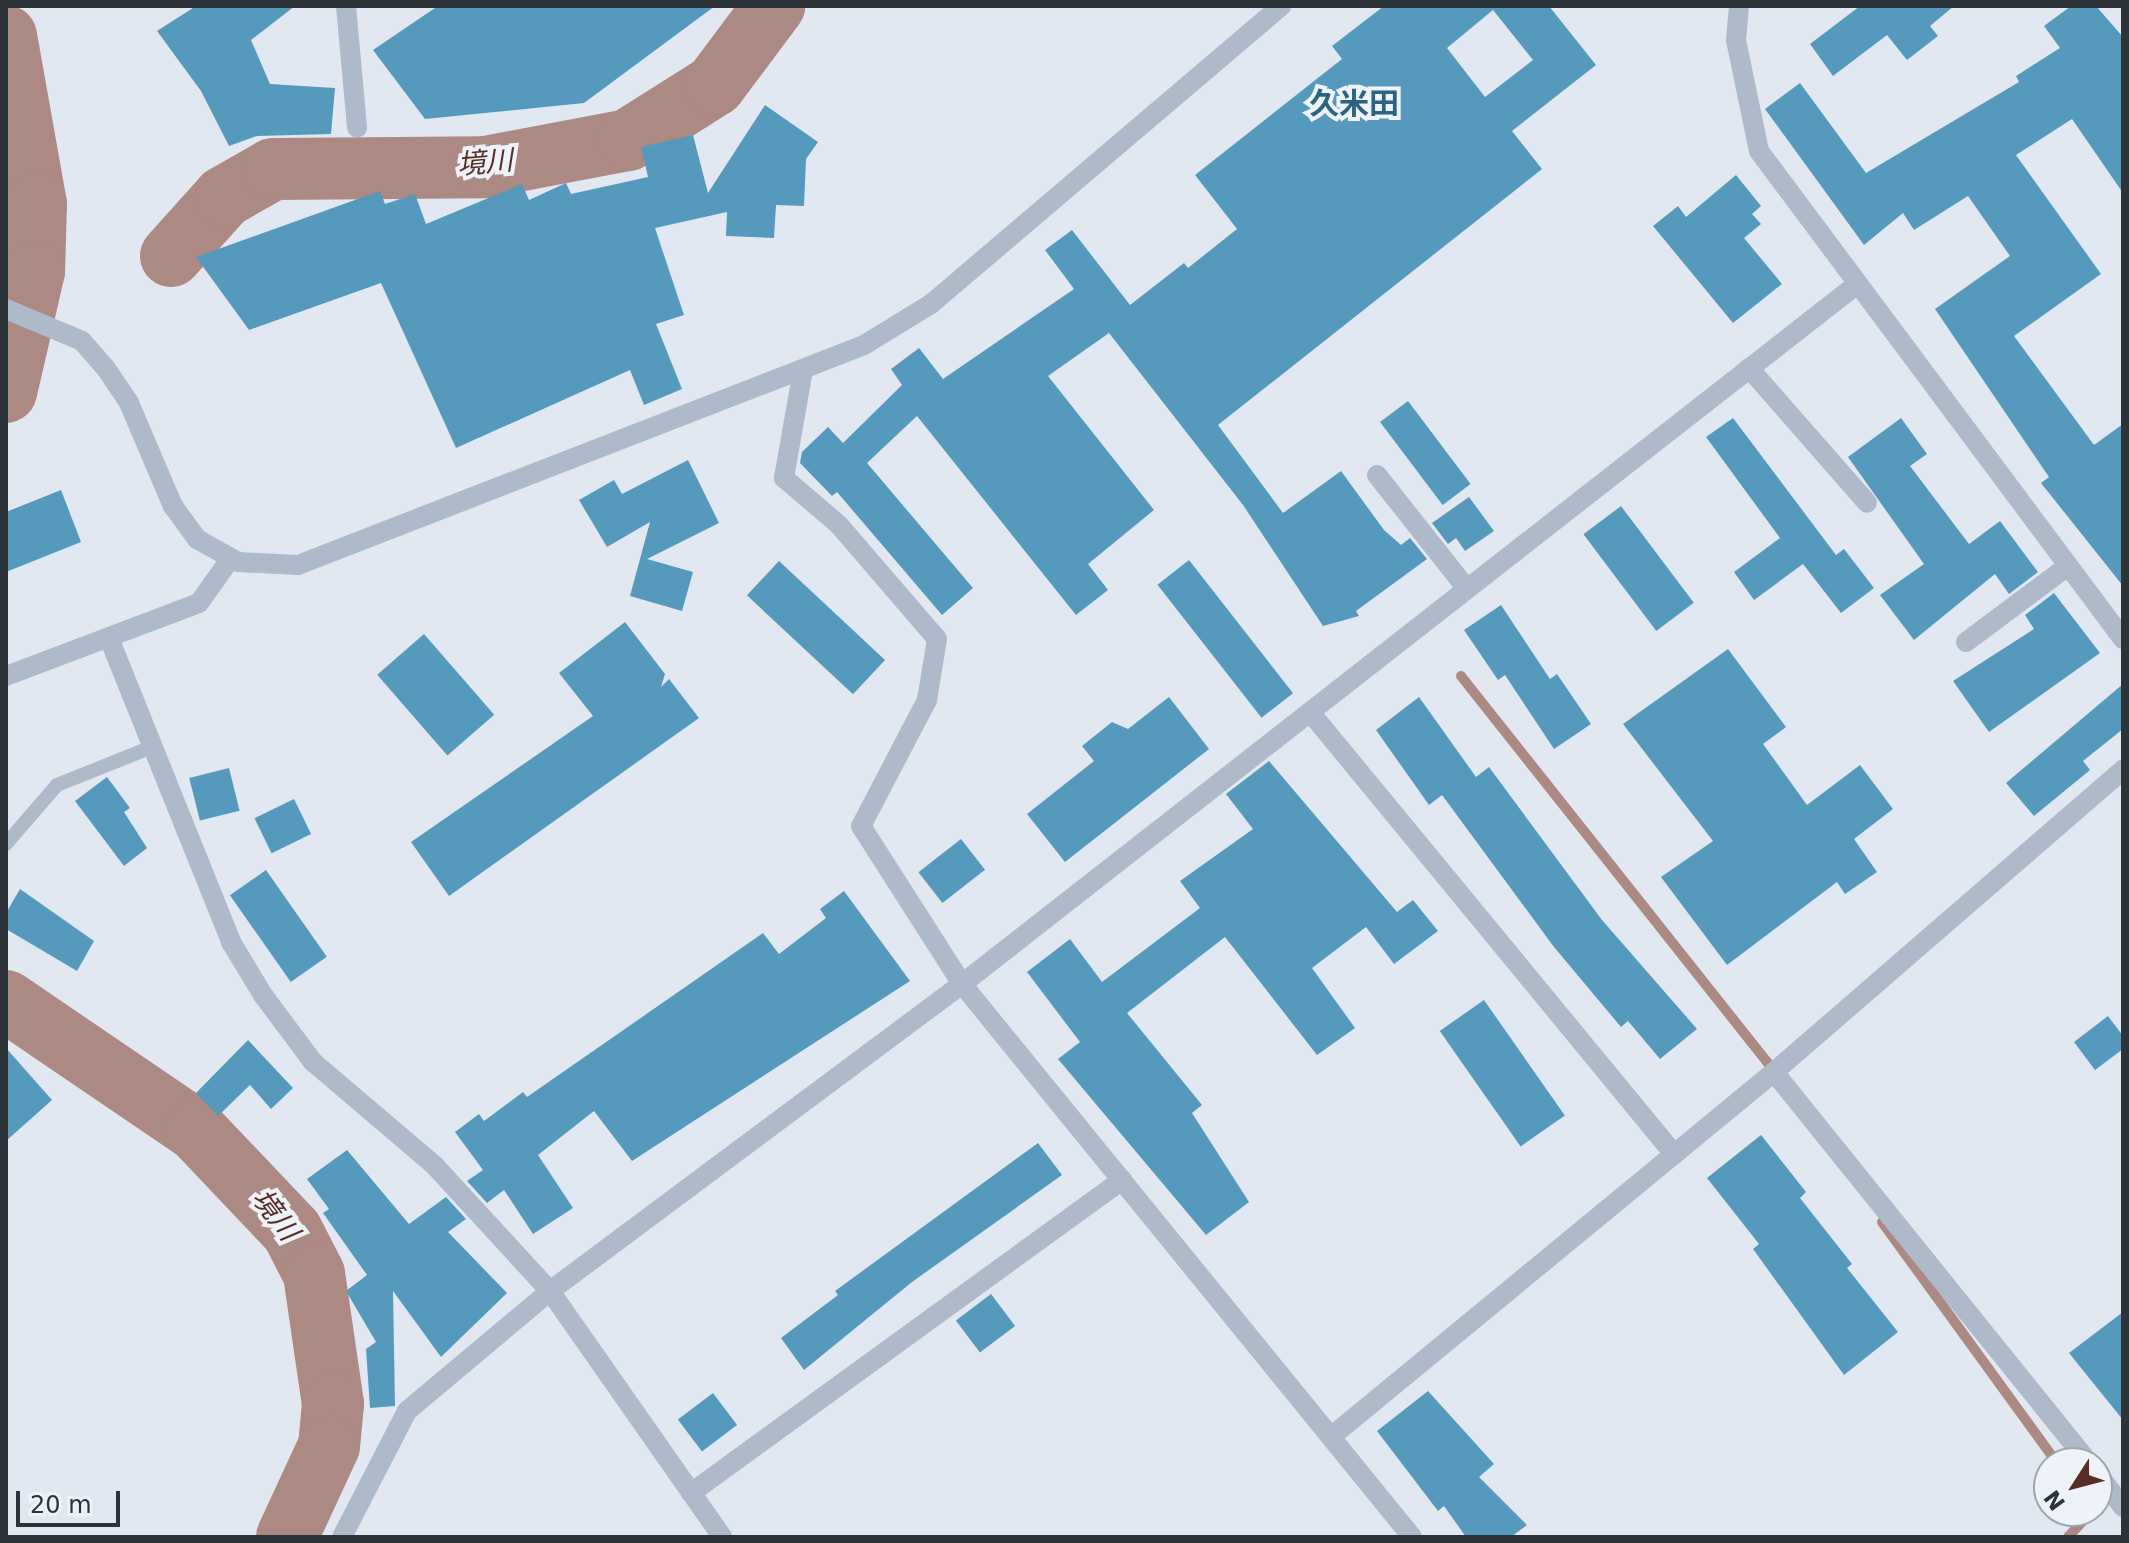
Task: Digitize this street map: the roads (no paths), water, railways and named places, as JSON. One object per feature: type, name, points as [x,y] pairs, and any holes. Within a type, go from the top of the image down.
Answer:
[{"type":"street","points":[[346,6],[357,128]]},
{"type":"street","points":[[6,309],[56,326],[82,341],[129,403],[184,526],[231,558],[298,565],[864,345],[931,304],[1281,6]]},
{"type":"street","points":[[1739,6],[1736,40],[1759,151],[2123,639]]},
{"type":"street","points":[[342,1537],[407,1411],[550,1291],[962,984],[1856,285]]},
{"type":"street","points":[[1749,368],[1867,503]]},
{"type":"street","points":[[803,370],[784,478],[839,525],[937,639],[927,700],[861,826],[962,984],[1412,1537]]},
{"type":"street","points":[[1377,475],[1467,589]]},
{"type":"street","points":[[6,676],[199,603],[231,558]]},
{"type":"street","points":[[1966,642],[2068,566]]},
{"type":"street","points":[[109,638],[231,942],[313,1062],[435,1166],[550,1291],[722,1537]]},
{"type":"street","points":[[1310,712],[1674,1154]]},
{"type":"street","points":[[1332,1436],[1774,1072],[2123,770]]},
{"type":"street","points":[[1774,1072],[2076,1447]]},
{"type":"street","points":[[691,1493],[1122,1180]]},
{"type":"lane","points":[[6,844],[57,785],[152,747]]},
{"type":"waterway","name":"境川","points":[[171,256],[224,197],[273,169],[486,167],[628,140],[715,85],[774,6]]},
{"type":"waterway","name":"境川","points":[[6,36],[36,204],[34,271],[6,392]]},
{"type":"waterway","points":[[6,139],[27,136]]},
{"type":"waterway","points":[[1461,676],[1775,1072]]},
{"type":"waterway","name":"境川","points":[[6,1001],[196,1130],[292,1231],[314,1274],[333,1404],[329,1446],[287,1537]]},
{"type":"waterway","points":[[1882,1222],[2045,1447]]},
{"type":"waterway","points":[[2068,1537],[2077,1527]]},
{"type":"district","name":"久米田","points":[[1354,104]]}]
